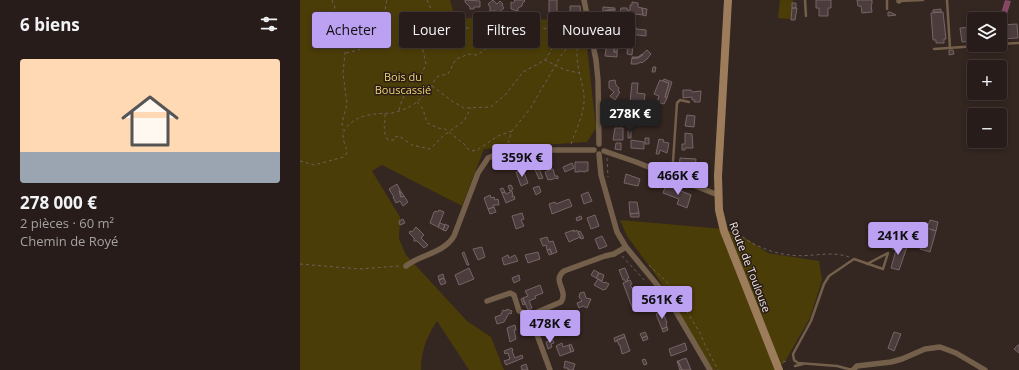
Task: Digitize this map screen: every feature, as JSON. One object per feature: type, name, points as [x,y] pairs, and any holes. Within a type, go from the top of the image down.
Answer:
[{"type":"main road","name":"Route de Toulouse","points":[[728,0],[718,195],[720,220],[728,245],[778,367]]},
{"type":"street","points":[[584,0],[586,12]]},
{"type":"street","points":[[594,48],[598,80],[599,144],[604,147],[601,153],[601,174],[618,232],[626,247],[668,298],[710,370]]},
{"type":"street","points":[[406,266],[412,261],[435,252],[450,243],[478,173],[488,158],[506,150],[571,150],[601,153],[636,162],[718,195]]},
{"type":"street","points":[[531,316],[561,302],[564,296],[559,280],[560,274],[564,271],[605,256],[610,256],[626,247]]},
{"type":"street","points":[[487,301],[510,293],[514,295],[519,311],[531,316]]},
{"type":"street","points":[[531,316],[550,370]]},
{"type":"street","points":[[853,370],[857,366],[891,362],[902,359],[932,347],[948,349],[985,370]]},
{"type":"lane","points":[[805,0],[806,16]]},
{"type":"lane","points":[[887,0],[887,9]]},
{"type":"lane","points":[[899,0],[923,0]]},
{"type":"lane","points":[[946,0],[950,48]]},
{"type":"lane","points":[[1007,44],[1019,43]]},
{"type":"lane","points":[[934,49],[967,47]]},
{"type":"lane","points":[[672,176],[674,174],[677,103],[680,100],[689,102]]},
{"type":"lane","points":[[803,364],[794,358],[793,354],[816,310],[824,284],[829,276],[854,259],[867,264],[884,269],[888,253],[867,264]]},
{"type":"lane","points":[[795,366],[803,364],[838,366],[853,370]]},
{"type":"path","points":[[300,161],[314,164],[344,158],[347,155],[348,150],[342,139],[342,123],[347,104],[343,73],[345,53],[343,28],[332,0]]},
{"type":"path","points":[[345,53],[359,50],[378,38],[383,29],[388,0]]},
{"type":"path","points":[[427,0],[432,12]]},
{"type":"path","points":[[398,111],[409,87],[422,73],[426,64],[422,48]]},
{"type":"path","points":[[343,131],[351,122],[365,116],[394,113],[409,107],[422,98],[437,77],[448,74],[456,59],[469,54],[476,55],[487,48]]},
{"type":"path","points":[[431,85],[464,108],[491,107],[506,94],[523,72],[545,60],[546,56],[552,48]]},
{"type":"path","points":[[506,150],[512,131],[530,110],[567,48]]},
{"type":"path","points":[[571,150],[584,103],[579,73],[578,48]]},
{"type":"path","points":[[545,60],[565,70],[579,73]]},
{"type":"path","points":[[417,102],[423,109],[427,122],[438,128],[445,129],[472,151],[477,150],[498,136],[512,131]]},
{"type":"path","points":[[385,113],[386,120],[384,133],[388,140],[394,140],[395,136],[399,136],[412,145],[430,149],[443,136],[464,121],[472,108]]},
{"type":"path","points":[[601,153],[606,160],[609,182]]},
{"type":"path","points":[[729,222],[734,230],[744,238],[777,253],[791,256],[835,254],[854,259]]},
{"type":"path","points":[[617,252],[618,254],[620,253],[647,282]]},
{"type":"path","points":[[646,262],[667,282],[681,302],[700,333],[704,345],[718,370]]},
{"type":"path","points":[[300,264],[360,270],[406,266]]},
{"type":"path","points":[[778,367],[794,358]]},
{"type":"green space","name":"Bois du Bouscassié","points":[[300,0],[450,0],[453,12],[399,12],[399,48],[465,48],[465,18],[473,18],[473,48],[540,48],[540,19],[548,19],[548,48],[587,48],[596,128],[587,142],[484,149],[462,206],[382,165],[372,171],[400,217],[399,239],[406,255],[467,321],[491,337],[504,370],[469,370],[437,321],[425,344],[421,370],[300,370]]},
{"type":"green space","points":[[780,0],[793,0],[791,19],[778,18]]},
{"type":"green space","points":[[620,220],[724,229],[747,239],[768,253],[819,261],[822,280],[810,318],[784,363],[775,370],[713,370],[660,281],[627,236]]},
{"type":"shaded area","points":[[1005,0],[1011,1],[1007,14],[1007,12],[1001,12]]},
{"type":"building","points":[[465,0],[480,1],[480,7],[470,9]]},
{"type":"building","points":[[493,0],[497,4],[500,1],[504,8],[499,12],[490,11],[488,4]]},
{"type":"building","points":[[514,0],[525,1],[522,6],[518,8],[518,11],[511,9],[511,2],[513,3],[515,1]]},
{"type":"building","points":[[549,0],[557,0],[557,12],[549,12]]},
{"type":"building","points":[[816,0],[831,0],[831,8],[828,8],[828,16],[819,16],[819,8],[816,8]]},
{"type":"building","points":[[857,0],[872,0],[872,12],[862,13],[861,6],[858,6]]},
{"type":"building","points":[[632,2],[638,3],[638,7],[642,8],[643,15],[635,14],[635,12],[620,12],[621,8],[627,8],[627,10],[630,10],[630,5],[632,5]]},
{"type":"building","points":[[792,3],[796,3],[796,8],[792,8]]},
{"type":"building","points":[[570,6],[580,6],[581,12],[570,12]]},
{"type":"building","points":[[603,7],[615,8],[615,10],[603,12]]},
{"type":"building","points":[[642,8],[647,9],[646,16],[643,15]]},
{"type":"building","points":[[792,8],[797,8],[795,20],[791,20]]},
{"type":"building","points":[[611,9],[615,10],[615,12],[604,11]]},
{"type":"building","points":[[941,9],[941,12],[933,12],[933,10]]},
{"type":"building","points":[[888,12],[890,12],[896,15],[888,16]]},
{"type":"building","points":[[943,12],[946,39],[944,39],[944,43],[936,43],[936,40],[933,40],[931,13]]},
{"type":"building","points":[[1017,24],[1018,38],[1007,39],[1007,25]]},
{"type":"building","points":[[635,27],[636,29],[646,30],[646,36],[635,35]]},
{"type":"building","points":[[960,28],[967,28],[967,42],[962,42]]},
{"type":"building","points":[[614,48],[614,52],[617,52],[617,57],[605,56],[607,49]]},
{"type":"building","points":[[614,48],[618,48],[617,52],[614,52]]},
{"type":"building","points":[[628,48],[633,48],[632,55],[627,54]]},
{"type":"building","points":[[647,50],[651,54],[647,59],[642,63],[631,64],[632,58],[638,58]]},
{"type":"building","points":[[949,50],[953,50],[954,54],[949,55]]},
{"type":"building","points":[[642,54],[643,55],[638,58],[632,58],[638,57]]},
{"type":"building","points":[[653,67],[656,67],[655,72],[652,72]]},
{"type":"building","points":[[664,79],[672,82],[667,98],[665,97],[669,83],[663,81]]},
{"type":"building","points":[[615,80],[616,85],[619,88],[618,91],[620,92],[615,100],[610,96],[614,92],[609,88],[609,81]]},
{"type":"building","points":[[660,80],[669,83],[665,97],[667,98],[664,104],[657,102],[659,96],[654,94]]},
{"type":"building","points":[[632,83],[638,83],[637,93],[645,94],[644,103],[630,102]]},
{"type":"building","points":[[683,90],[691,90],[692,92],[701,91],[700,102],[694,102],[695,100],[692,100],[692,97],[683,98]]},
{"type":"building","points":[[617,106],[624,107],[623,115],[629,116],[628,120],[615,118]]},
{"type":"building","points":[[687,115],[695,116],[694,127],[685,126]]},
{"type":"building","points":[[615,128],[623,128],[623,140],[613,140]]},
{"type":"building","points":[[628,131],[631,131],[631,138],[628,138]]},
{"type":"building","points":[[685,133],[692,134],[693,148],[685,148],[685,150],[682,150],[682,144],[685,144]]},
{"type":"building","points":[[645,138],[649,138],[649,144],[645,144]]},
{"type":"building","points":[[659,139],[664,140],[663,142],[669,143],[667,153],[660,150],[659,154],[656,154]]},
{"type":"building","points":[[631,140],[644,142],[644,149],[631,148]]},
{"type":"building","points":[[616,143],[621,143],[621,150],[615,149]]},
{"type":"building","points":[[680,158],[696,159],[695,173],[691,175],[679,170]]},
{"type":"building","points":[[575,162],[588,162],[588,171],[575,172]]},
{"type":"building","points":[[572,163],[574,168],[565,172],[563,167]]},
{"type":"building","points":[[539,169],[543,178],[539,179],[535,170]]},
{"type":"building","points":[[553,169],[555,176],[558,176],[558,179],[555,178],[548,180],[545,172]]},
{"type":"building","points":[[523,170],[528,183],[521,186],[516,172]]},
{"type":"building","points":[[626,174],[640,179],[638,186],[624,183]]},
{"type":"building","points":[[397,184],[401,197],[404,196],[408,202],[403,206],[400,201],[396,203],[389,189]]},
{"type":"building","points":[[511,185],[513,189],[510,191],[508,186]]},
{"type":"building","points":[[666,185],[691,195],[687,208],[677,204],[679,199],[663,193]]},
{"type":"building","points":[[539,186],[541,192],[536,195],[533,188]]},
{"type":"building","points":[[503,188],[505,192],[502,193],[500,189]]},
{"type":"building","points":[[400,190],[404,196],[401,197]]},
{"type":"building","points":[[512,191],[512,197],[514,196],[515,199],[506,203],[502,193],[505,192],[506,194]]},
{"type":"building","points":[[588,192],[592,201],[584,204],[581,195]]},
{"type":"building","points":[[490,195],[491,198],[494,197],[495,200],[498,199],[499,205],[493,205],[494,207],[488,209],[484,198]]},
{"type":"building","points":[[569,199],[572,206],[552,214],[549,204],[555,202],[556,204]]},
{"type":"building","points":[[629,202],[637,202],[639,213],[630,214]]},
{"type":"building","points":[[494,207],[496,212],[490,214],[488,209]]},
{"type":"building","points":[[439,210],[444,212],[438,227],[430,223],[434,212],[438,212]]},
{"type":"building","points":[[522,213],[524,219],[521,220],[524,226],[516,229],[512,216]]},
{"type":"building","points":[[639,213],[639,217],[631,217],[630,214]]},
{"type":"building","points":[[595,215],[599,226],[591,229],[587,218]]},
{"type":"building","points":[[581,216],[582,219],[577,221],[576,218]]},
{"type":"building","points":[[403,219],[405,223],[400,225],[399,221]]},
{"type":"building","points":[[930,220],[938,222],[936,231],[927,228]]},
{"type":"building","points":[[921,222],[928,224],[927,228],[920,226]]},
{"type":"building","points":[[440,223],[445,225],[443,230],[438,227]]},
{"type":"building","points":[[900,223],[910,225],[908,231],[899,228]]},
{"type":"building","points":[[445,224],[449,226],[446,231],[443,230]]},
{"type":"building","points":[[920,226],[936,231],[930,252],[920,249],[924,238],[918,237]]},
{"type":"building","points":[[416,227],[424,235],[421,238],[428,245],[424,248],[417,241],[414,241],[414,238],[409,233]]},
{"type":"building","points":[[879,227],[889,231],[889,234],[878,230]]},
{"type":"building","points":[[574,230],[574,232],[577,230],[581,239],[580,237],[569,242],[565,233]]},
{"type":"building","points":[[580,231],[584,238],[581,239],[578,232]]},
{"type":"building","points":[[898,235],[908,238],[905,246],[895,243]]},
{"type":"building","points":[[602,236],[607,246],[599,249],[595,239]]},
{"type":"building","points":[[547,237],[549,242],[553,241],[557,252],[552,254],[550,249],[547,250],[546,245],[543,246],[540,239]]},
{"type":"building","points":[[894,243],[907,247],[899,270],[891,268],[896,250],[892,249]]},
{"type":"building","points":[[482,247],[485,257],[478,260],[473,249]]},
{"type":"building","points":[[550,249],[552,254],[549,255],[547,250]]},
{"type":"building","points":[[464,252],[469,265],[467,265],[462,253]]},
{"type":"building","points":[[538,252],[540,259],[528,263],[525,255]]},
{"type":"building","points":[[508,255],[509,258],[515,255],[518,261],[504,265],[502,258]]},
{"type":"building","points":[[469,268],[474,279],[459,285],[455,275]]},
{"type":"building","points":[[625,268],[629,278],[626,282],[623,280],[619,270]]},
{"type":"building","points":[[594,270],[599,273],[596,278],[591,275]]},
{"type":"building","points":[[599,273],[604,275],[602,281],[596,278]]},
{"type":"building","points":[[443,274],[444,278],[439,280],[438,276]]},
{"type":"building","points":[[519,275],[520,280],[514,283],[512,278]]},
{"type":"building","points":[[444,278],[446,283],[441,285],[439,280]]},
{"type":"building","points":[[598,279],[609,284],[606,289],[603,290],[594,285]]},
{"type":"building","points":[[630,280],[632,284],[630,285],[635,293],[633,294],[634,299],[641,296],[643,302],[643,306],[634,310],[623,283]]},
{"type":"building","points":[[540,285],[543,293],[535,296],[536,298],[529,301],[532,308],[528,310],[523,298],[528,296],[525,291]]},
{"type":"building","points":[[584,292],[586,298],[591,299],[587,308],[583,306],[579,308],[577,303],[582,301],[579,297],[580,293]]},
{"type":"building","points":[[523,298],[525,304],[523,305],[521,299]]},
{"type":"building","points":[[507,309],[512,311],[511,314],[509,313],[504,322],[497,324],[495,317],[501,315],[503,310],[506,311]]},
{"type":"building","points":[[663,312],[667,327],[662,329],[656,314]]},
{"type":"building","points":[[565,318],[566,321],[561,323],[551,322],[551,319],[561,320]]},
{"type":"building","points":[[546,320],[551,320],[553,323],[561,323],[566,321],[570,327],[562,331],[543,329],[543,322],[546,322]]},
{"type":"building","points":[[515,325],[516,330],[514,330],[516,339],[510,342],[507,328]]},
{"type":"building","points":[[667,327],[668,330],[663,332],[662,329]]},
{"type":"building","points":[[645,332],[647,336],[642,338],[640,334]]},
{"type":"building","points":[[894,332],[901,334],[894,351],[888,348]]},
{"type":"building","points":[[624,334],[625,337],[615,342],[614,338]]},
{"type":"building","points":[[647,336],[648,339],[643,341],[642,338]]},
{"type":"building","points":[[625,337],[630,351],[622,354],[617,340]]},
{"type":"building","points":[[553,340],[554,343],[551,344],[552,347],[548,349],[546,342]]},
{"type":"building","points":[[562,343],[563,347],[569,345],[571,352],[560,356],[556,346]]},
{"type":"building","points":[[685,343],[687,350],[671,356],[669,349]]},
{"type":"building","points":[[571,344],[574,351],[571,352],[569,345]]},
{"type":"building","points":[[1019,345],[1019,353],[1014,349]]},
{"type":"building","points":[[512,348],[515,358],[522,355],[523,358],[506,365],[504,361],[510,359],[508,353],[505,354],[504,351]]},
{"type":"building","points":[[686,358],[691,370],[682,370],[678,361]]},
{"type":"building","points":[[645,359],[647,364],[644,365],[642,360]]},
{"type":"building","points":[[565,361],[575,364],[573,370],[564,368]]},
{"type":"building","points":[[678,361],[682,370],[680,370]]},
{"type":"building","points":[[526,364],[528,370],[522,370],[521,366]]}]
